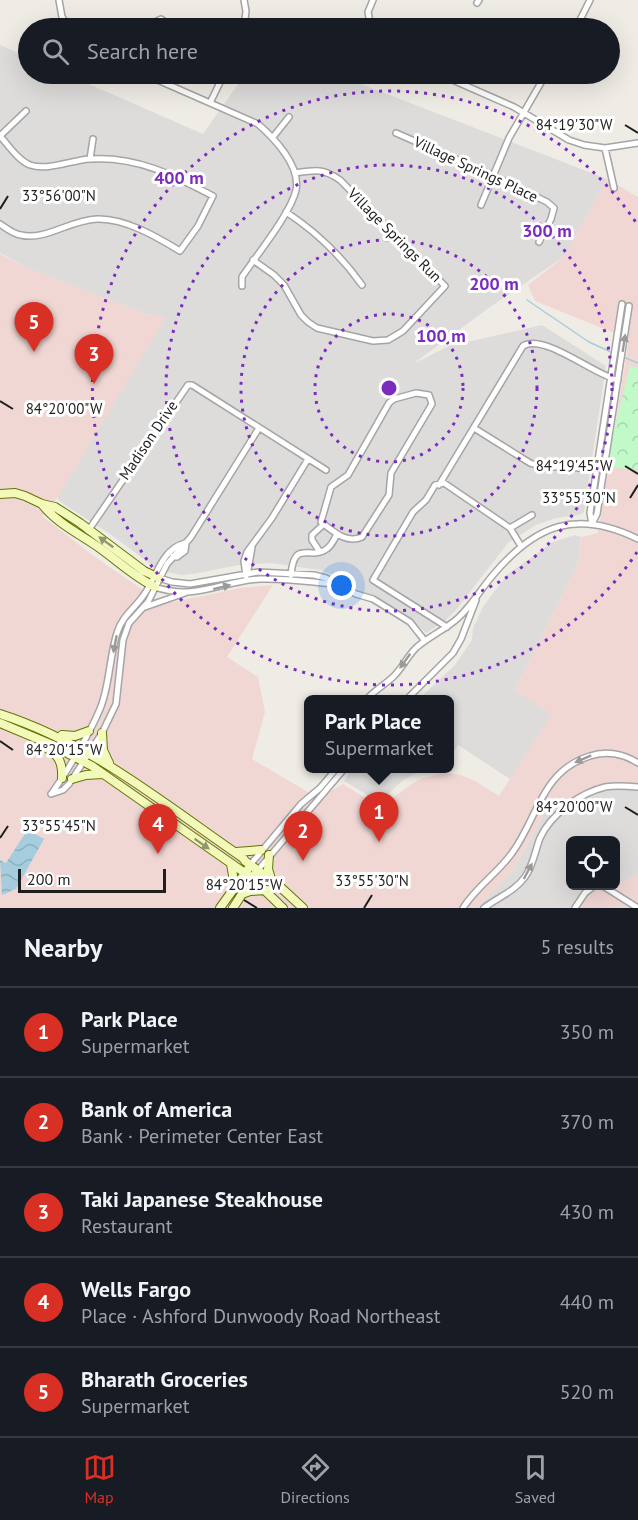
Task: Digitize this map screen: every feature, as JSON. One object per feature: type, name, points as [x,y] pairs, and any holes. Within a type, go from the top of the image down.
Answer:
[{"type":"main road","points":[[0,494],[25,496],[55,507],[155,581]]},
{"type":"main road","points":[[42,504],[50,515],[155,581]]},
{"type":"main road","points":[[0,714],[16,715],[66,736],[75,736],[89,731]]},
{"type":"main road","points":[[0,714],[33,725],[112,766],[271,879],[303,908]]},
{"type":"main road","points":[[0,723],[83,761],[252,878],[267,890],[283,908]]},
{"type":"main road","points":[[102,733],[103,750],[107,761],[112,766]]},
{"type":"main road","points":[[30,735],[33,741],[56,755],[62,764],[62,778]]},
{"type":"main road","points":[[72,779],[102,774]]},
{"type":"main road","points":[[233,851],[261,850]]},
{"type":"main road","points":[[269,855],[268,869],[271,879]]},
{"type":"main road","points":[[231,864],[235,887]]},
{"type":"main road","points":[[220,908],[250,865]]},
{"type":"main road","points":[[233,908],[258,870]]},
{"type":"main road","points":[[241,895],[250,891],[267,890]]},
{"type":"street","points":[[59,0],[63,18]]},
{"type":"street","points":[[244,0],[245,18]]},
{"type":"street","points":[[369,18],[368,12],[372,0]]},
{"type":"street","points":[[581,18],[590,0]]},
{"type":"street","points":[[167,84],[258,124],[273,137],[295,173],[296,189],[286,212],[242,277],[243,286]]},
{"type":"street","points":[[210,103],[219,84]]},
{"type":"street","points":[[462,84],[514,107],[569,140],[605,148],[638,143]]},
{"type":"street","points":[[481,205],[492,175],[521,113],[540,84]]},
{"type":"street","points":[[0,224],[18,235],[33,237],[45,235],[80,221],[100,219],[126,224],[180,251],[198,226],[213,196],[171,174],[139,163],[90,159],[41,166],[29,164],[17,155],[0,136],[26,111]]},
{"type":"street","points":[[273,137],[289,117]]},
{"type":"street","name":"Village Springs Place","points":[[396,133],[539,197],[554,208],[539,242]]},
{"type":"street","points":[[90,159],[93,139]]},
{"type":"street","points":[[605,148],[614,188]]},
{"type":"street","name":"Village Springs Run","points":[[254,260],[284,285],[301,315],[308,322],[317,328],[373,341],[388,340],[403,331],[446,286],[340,180],[328,171],[295,173]]},
{"type":"street","points":[[286,212],[318,237],[362,285]]},
{"type":"street","points":[[592,524],[597,514],[610,378],[622,304]]},
{"type":"street","points":[[600,469],[630,306]]},
{"type":"street","points":[[439,484],[523,346],[527,343],[545,346],[574,357],[584,365],[618,380]]},
{"type":"street","name":"Madison Drive","points":[[84,537],[188,385],[192,385],[326,470]]},
{"type":"street","points":[[416,393],[429,395],[432,401],[431,407],[391,473],[389,495],[364,536],[353,540],[337,534],[321,522],[331,487],[348,475],[389,403],[394,399],[416,393]]},
{"type":"street","points":[[186,543],[168,552],[155,581],[148,602],[131,620],[125,633],[117,699],[102,733],[63,790],[51,794],[80,748],[106,691],[116,637],[121,623],[155,581],[173,556],[186,543],[259,428]]},
{"type":"street","points":[[474,428],[530,463],[539,466],[600,469]]},
{"type":"street","points":[[247,581],[245,556],[272,518],[308,459]]},
{"type":"street","points":[[447,627],[373,580],[413,512],[426,500],[435,485],[444,483],[510,528],[521,546]]},
{"type":"street","points":[[510,528],[532,515]]},
{"type":"street","points":[[371,695],[394,676],[410,654],[461,615],[493,575],[521,546],[538,534],[553,527],[576,523],[612,528],[638,539]]},
{"type":"street","points":[[321,552],[312,540],[312,535],[324,524]]},
{"type":"street","points":[[291,580],[293,564],[299,555],[305,552],[321,552],[328,548],[337,534]]},
{"type":"street","points":[[155,581],[193,583],[247,573],[292,573],[322,577],[356,594],[373,599],[408,620],[416,627],[425,641]]},
{"type":"street","points":[[155,581],[171,591],[187,592],[202,592],[261,579],[339,585]]},
{"type":"street","points":[[141,609],[187,592]]},
{"type":"street","points":[[409,695],[445,663],[456,649],[478,595]]},
{"type":"street","points":[[463,908],[473,894],[510,856],[541,797],[564,769],[586,757],[601,753],[624,756],[638,763]]},
{"type":"street","points":[[250,865],[297,809],[336,773]]},
{"type":"street","points":[[258,870],[335,782],[339,773]]},
{"type":"street","points":[[484,908],[519,884],[527,874],[541,837],[557,815],[567,806],[592,792],[607,787],[638,787]]},
{"type":"street","points":[[291,831],[297,821],[297,809]]},
{"type":"street","points":[[575,908],[588,890]]},
{"type":"street","points":[[611,890],[638,908]]},
{"type":"shaded area","points":[[0,45],[18,53],[18,84],[89,84],[203,134],[238,84],[361,84],[607,179],[565,256],[490,307],[413,364],[449,346],[542,325],[606,366],[584,512],[536,525],[508,543],[456,610],[445,621],[426,633],[410,618],[373,596],[320,570],[271,563],[239,565],[182,575],[160,571],[57,498],[165,317],[146,314],[28,268],[0,253]]},
{"type":"shaded area","points":[[607,179],[638,197],[638,784],[611,782],[545,812],[513,870],[476,908],[0,908],[0,254],[28,268],[146,314],[166,317],[57,498],[42,516],[95,557],[156,599],[173,602],[241,588],[273,585],[227,657],[258,677],[265,712],[252,759],[318,798],[343,784],[384,810],[393,798],[413,783],[423,778],[446,773],[461,775],[475,781],[499,796],[551,715],[515,690],[577,566],[581,537],[598,533],[629,339],[535,301],[528,285],[565,256]]},
{"type":"shaded area","points":[[575,535],[581,537],[577,566],[515,690],[552,715],[510,779],[458,745],[454,751],[454,695],[423,695],[455,665],[472,640],[473,628],[484,605],[508,574],[553,542]]},
{"type":"shaded area","points":[[350,773],[416,773],[403,780],[380,802],[344,781]]},
{"type":"shaded area","points":[[611,782],[638,784],[638,874],[620,885],[620,836],[566,836],[566,890],[586,890],[574,908],[476,908],[513,870],[545,812]]},
{"type":"shaded area","points":[[638,874],[638,908],[574,908],[586,890],[620,890],[620,885]]},
{"type":"green space","points":[[630,366],[638,368],[638,470],[605,467]]},
{"type":"water","points":[[29,831],[44,839],[16,889],[2,895],[0,860],[6,863],[26,832]]},
{"type":"waterway","points":[[527,300],[589,342],[613,353]]},
{"type":"waterway","points":[[623,357],[638,363]]},
{"type":"place","name":"Bharath Groceries","points":[[34,352]]},
{"type":"place","name":"Taki Japanese Steakhouse","points":[[94,384]]},
{"type":"place","name":"Park Place","points":[[379,842]]},
{"type":"place","name":"Wells Fargo","points":[[158,854]]},
{"type":"place","name":"Bank of America","points":[[303,861]]}]
